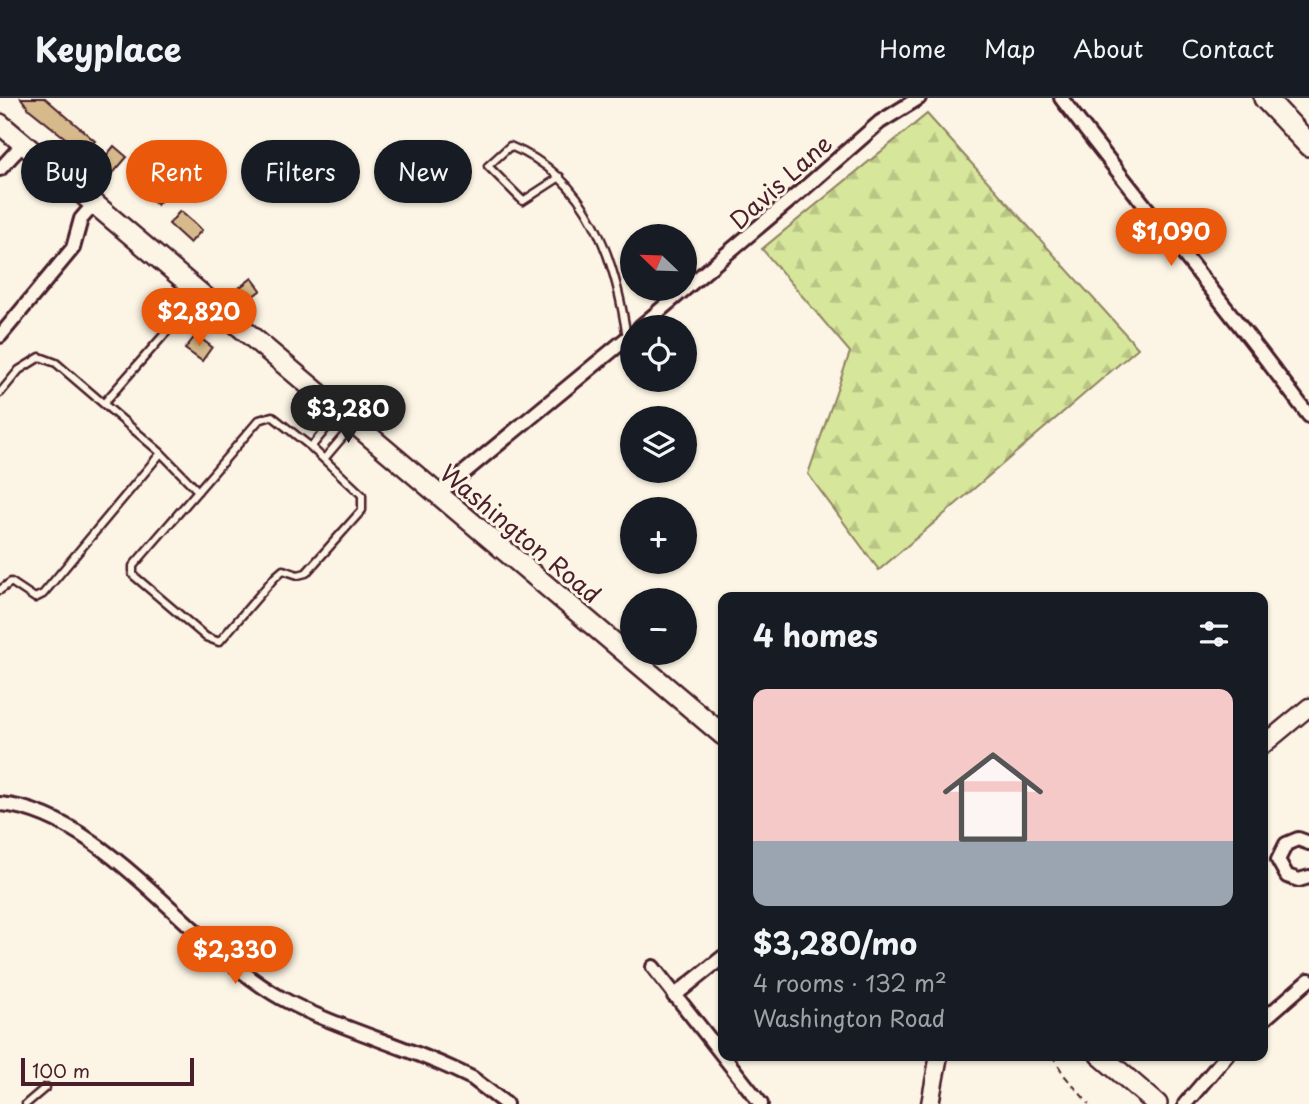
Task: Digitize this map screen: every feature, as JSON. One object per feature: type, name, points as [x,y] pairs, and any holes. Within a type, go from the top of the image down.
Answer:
[{"type":"main road","points":[[1265,98],[1309,145]]},
{"type":"main road","name":"Washington Road","points":[[0,124],[21,142]]},
{"type":"main road","name":"Washington Road","points":[[94,204],[718,731]]},
{"type":"main road","points":[[1107,1061],[1157,1104]]},
{"type":"street","name":"Davis Lane","points":[[654,315],[735,248],[831,162],[880,122],[919,98]]},
{"type":"street","points":[[1061,98],[1181,253],[1240,323],[1309,416]]},
{"type":"street","points":[[0,169],[21,146]]},
{"type":"street","points":[[0,336],[74,248],[81,219],[94,204]]},
{"type":"street","points":[[438,494],[620,343]]},
{"type":"street","points":[[1268,741],[1309,707]]},
{"type":"street","points":[[0,804],[35,812],[86,839],[119,863],[224,958],[281,998],[453,1069],[481,1084],[506,1104]]},
{"type":"street","points":[[1309,843],[1298,839],[1286,844],[1278,860],[1287,876],[1299,880],[1309,877]]},
{"type":"street","points":[[674,996],[718,961]]},
{"type":"street","points":[[653,967],[718,1051]]},
{"type":"street","points":[[1268,1016],[1309,980]]},
{"type":"street","points":[[726,1061],[761,1104]]},
{"type":"street","points":[[930,1104],[938,1061]]},
{"type":"street","points":[[1185,1104],[1222,1061]]},
{"type":"lane","points":[[560,177],[523,201],[488,166],[510,146],[526,152],[560,177],[604,240],[625,315]]},
{"type":"lane","points":[[104,403],[200,293]]},
{"type":"lane","points":[[0,393],[19,370],[40,358],[56,363],[161,453],[198,491]]},
{"type":"lane","points":[[272,416],[324,459],[362,495],[362,510],[306,573],[298,575],[283,570],[275,577],[219,642],[206,637],[134,575],[133,566],[259,420],[272,416]]},
{"type":"lane","points":[[311,447],[347,418]]},
{"type":"lane","points":[[324,459],[347,418]]},
{"type":"lane","points":[[0,590],[10,582],[35,598],[43,594],[161,453]]},
{"type":"lane","points":[[26,1104],[46,1087]]},
{"type":"path","points":[[1056,1061],[1089,1104]]},
{"type":"green space","points":[[927,114],[1138,348],[879,570],[808,474],[850,352],[762,249]]},
{"type":"building","points":[[21,98],[45,98],[94,140],[68,140],[29,109]]},
{"type":"building","points":[[114,146],[126,158],[112,174]]},
{"type":"building","points":[[180,211],[202,230],[190,243],[169,224]]},
{"type":"building","points":[[252,278],[261,290],[244,303],[235,291]]},
{"type":"building","points":[[196,335],[212,347],[202,361],[185,349]]}]
